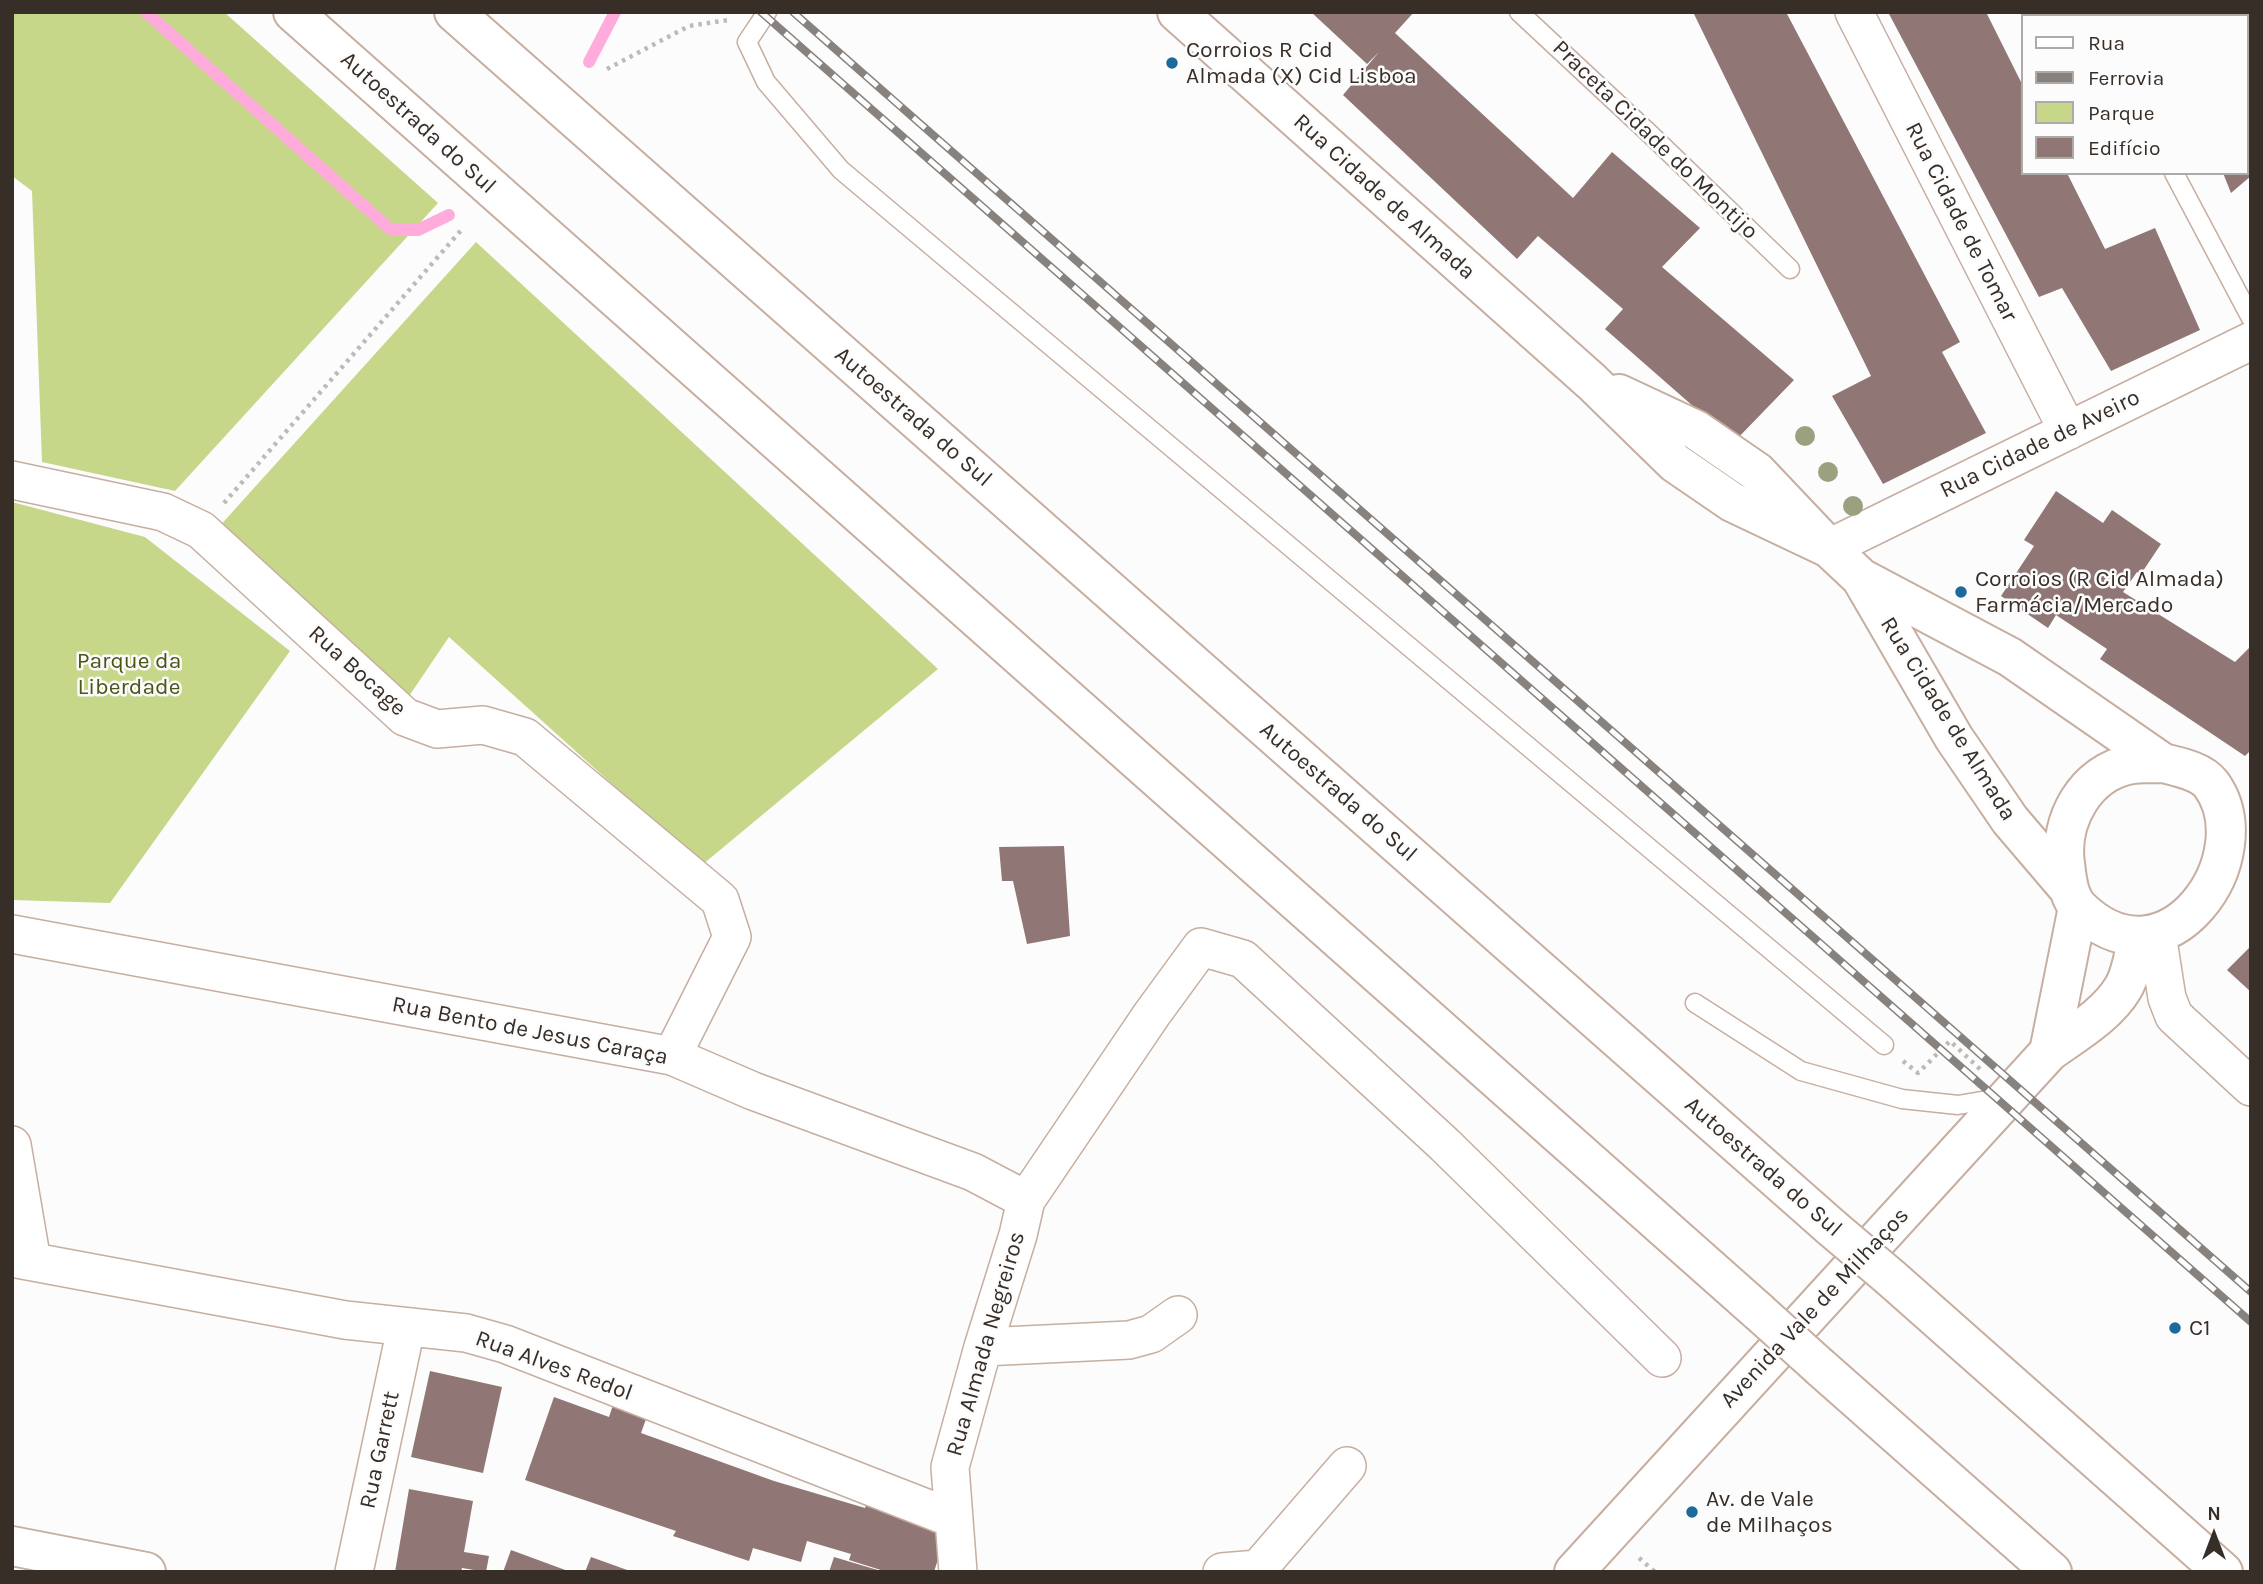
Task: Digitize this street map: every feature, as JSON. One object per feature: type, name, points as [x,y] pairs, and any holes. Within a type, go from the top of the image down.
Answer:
[{"type":"main road","name":"Autoestrada do Sul","points":[[293,12],[2052,1572]]},
{"type":"main road","name":"Autoestrada do Sul","points":[[454,12],[2223,1572]]},
{"type":"main road","name":"Rua Cidade de Almada","points":[[1187,15],[1592,382],[1696,430],[1757,472],[1861,578],[2010,657],[2163,763]]},
{"type":"main road","name":"Rua Cidade de Almada","points":[[1861,578],[1961,748],[2010,820],[2073,898]]},
{"type":"main road","points":[[2049,1052],[2073,898],[2063,847],[2069,819],[2083,793],[2103,775],[2130,765],[2163,763],[2189,770],[2211,783],[2251,792]]},
{"type":"main road","points":[[2073,898],[2107,929],[2148,935],[2176,926],[2197,912],[2215,888],[2227,853],[2229,832],[2225,808],[2211,783]]},
{"type":"main road","points":[[2215,888],[2251,868]]},
{"type":"main road","name":"Avenida Vale de Milhaços","points":[[1579,1569],[1999,1087],[2107,1008],[2116,998],[2148,935]]},
{"type":"main road","points":[[12,1546],[146,1572]]},
{"type":"street","name":"Rua Cidade de Tomar","points":[[1854,12],[2068,431]]},
{"type":"street","name":"Rua Cidade de Aveiro","points":[[1829,548],[2251,341]]},
{"type":"street","name":"Rua Bocage","points":[[12,480],[163,512],[201,530],[405,717],[438,729],[483,725],[525,737],[720,900],[732,937],[672,1056]]},
{"type":"street","name":"Rua Bento de Jesus Caraça","points":[[12,934],[672,1056],[753,1091],[973,1172],[1026,1200]]},
{"type":"street","points":[[2148,935],[2174,1016],[2251,1087]]},
{"type":"street","points":[[1026,1200],[1152,1014],[1201,947],[1243,959],[1445,1145],[1661,1358]]},
{"type":"street","points":[[12,1145],[30,1250],[24,1260]]},
{"type":"street","name":"Rua Almada Negreiros","points":[[957,1572],[950,1467],[1026,1200]]},
{"type":"street","name":"Rua Alves Redol","points":[[24,1260],[345,1320],[466,1333],[505,1344],[954,1519]]},
{"type":"street","points":[[983,1347],[1129,1340],[1151,1334],[1178,1315]]},
{"type":"street","name":"Rua Garrett","points":[[354,1572],[406,1328]]},
{"type":"street","points":[[1222,1572],[1258,1569],[1347,1465]]},
{"type":"lane","name":"Praceta Cidade do Montijo","points":[[1519,12],[1790,269]]},
{"type":"lane","points":[[766,14],[747,42],[765,82],[841,170],[1884,1045]]},
{"type":"lane","points":[[2175,175],[2251,318]]},
{"type":"lane","points":[[1695,1003],[1801,1071],[1902,1099],[1958,1105],[1999,1087]]},
{"type":"path","points":[[607,69],[689,26],[766,14]]},
{"type":"path","points":[[201,530],[463,228]]},
{"type":"path","points":[[1884,1045],[1917,1073],[1950,1041],[1999,1087]]},
{"type":"path","points":[[1630,1550],[1655,1572]]},
{"type":"green space","points":[[12,12],[224,12],[438,203],[175,491],[42,462],[32,191],[12,176]]},
{"type":"green space","points":[[476,242],[938,669],[702,865],[449,637],[405,702],[217,529]]},
{"type":"green space","name":"Parque da Liberdade","points":[[12,502],[145,537],[290,651],[110,903],[12,900]]},
{"type":"building","points":[[1311,12],[1414,12],[1395,33],[1573,198],[1612,152],[1700,228],[1662,267],[1794,380],[1734,442],[1605,329],[1623,309],[1538,236],[1517,259],[1343,95],[1379,52],[1367,64]]},
{"type":"building","points":[[1693,12],[1786,12],[1960,342],[1942,352],[1986,433],[1883,484],[1832,396],[1871,376]]},
{"type":"building","points":[[1888,12],[1986,12],[2022,84],[2022,175],[2068,175],[2105,249],[2155,228],[2200,330],[2111,371],[2062,288],[2039,297]]},
{"type":"building","points":[[2251,12],[2251,176],[2231,193],[2224,175],[2249,175],[2249,14],[2246,14]]},
{"type":"building","points":[[2056,491],[2103,523],[2112,510],[2161,544],[2141,574],[2137,572],[2123,592],[2235,662],[2251,646],[2251,750],[2245,756],[2100,659],[2107,649],[2056,615],[2048,628],[2001,596],[2034,546],[2024,540]]},
{"type":"building","points":[[1064,846],[1070,936],[1027,944],[1013,881],[1002,881],[999,847]]},
{"type":"building","points":[[2251,946],[2251,992],[2227,970]]},
{"type":"building","points":[[430,1371],[502,1387],[483,1473],[411,1457]]},
{"type":"building","points":[[616,1396],[650,1408],[641,1433],[774,1481],[865,1508],[868,1498],[949,1523],[934,1572],[887,1572],[849,1560],[851,1554],[807,1541],[801,1562],[753,1548],[749,1561],[673,1536],[676,1531],[525,1480],[554,1397],[609,1417]]},
{"type":"building","points":[[409,1489],[473,1501],[464,1552],[489,1556],[486,1572],[462,1568],[461,1572],[395,1572]]},
{"type":"building","points":[[511,1550],[568,1571],[568,1572],[503,1572]]},
{"type":"building","points":[[591,1557],[630,1571],[630,1572],[585,1572]]},
{"type":"building","points":[[834,1557],[881,1571],[881,1572],[829,1572]]},
{"type":"waterway","points":[[146,12],[391,230],[418,230],[449,215]]},
{"type":"waterway","points":[[589,62],[615,12]]},
{"type":"railway","points":[[761,12],[2251,1322]]},
{"type":"railway","points":[[793,12],[2251,1292]]},
{"type":"place","name":"Corroios R Cid Almada (X) Cid Lisboa","points":[[1172,63]]},
{"type":"place","name":"Corroios (R Cid Almada) Farmácia/Mercado","points":[[1961,592]]},
{"type":"place","name":"C1","points":[[2175,1328]]},
{"type":"place","name":"Av. de Vale de Milhaços","points":[[1692,1512]]}]
